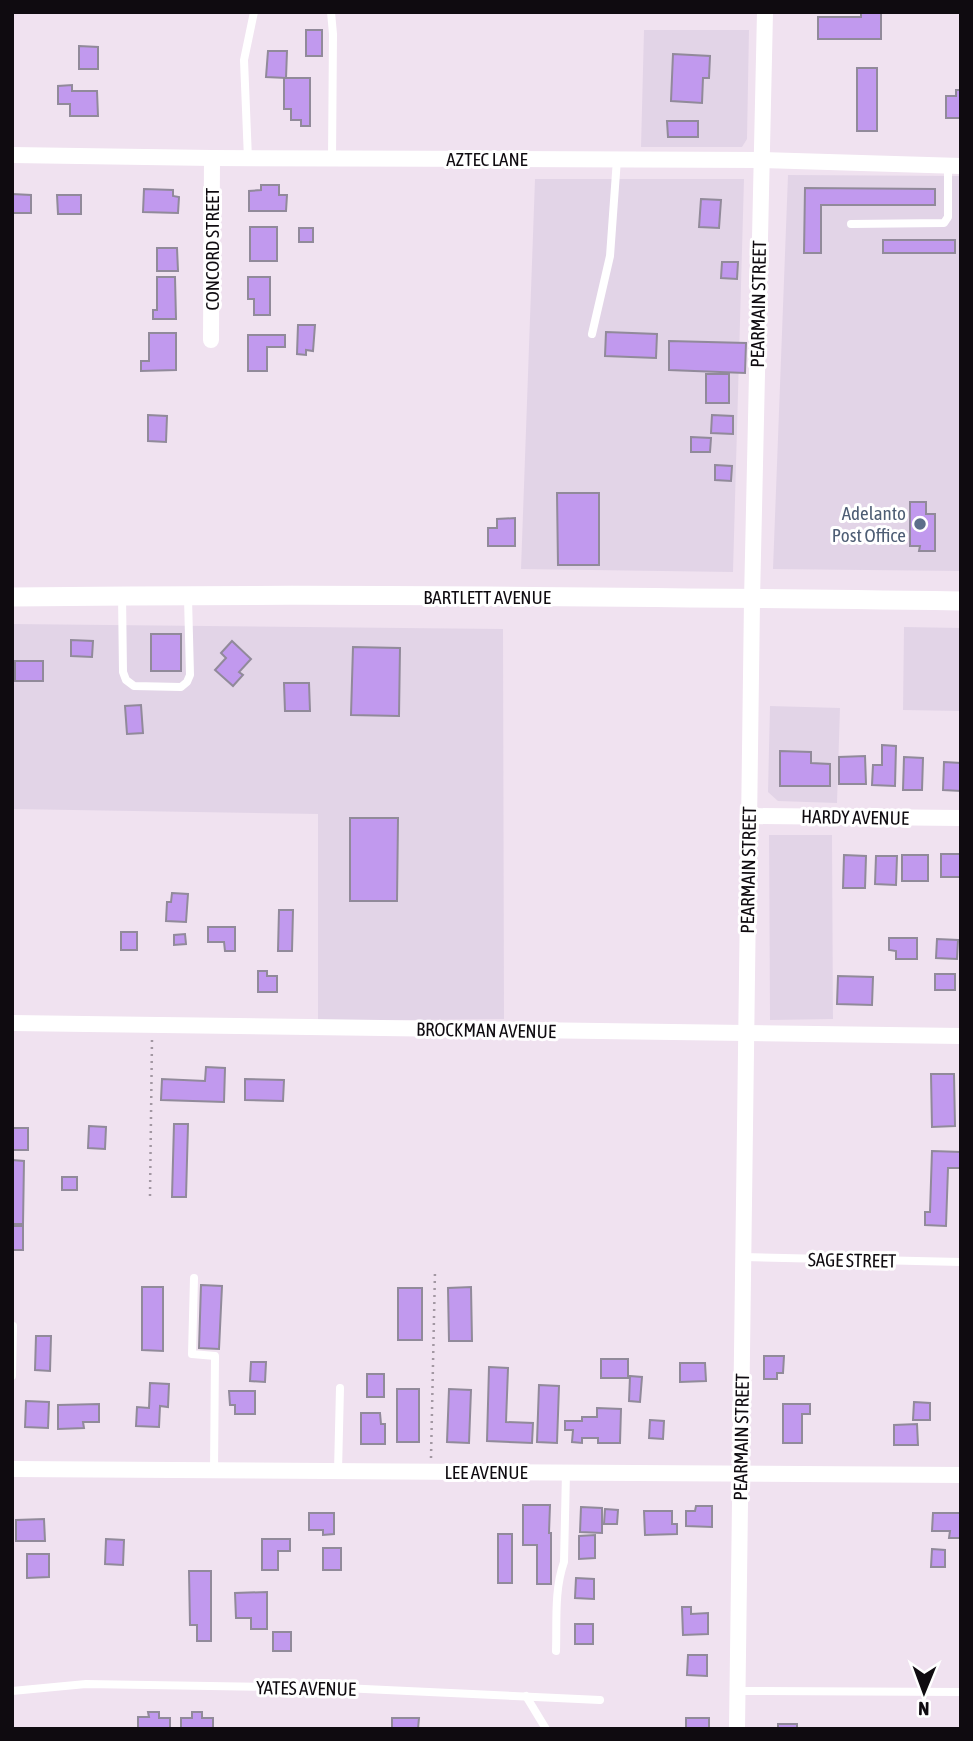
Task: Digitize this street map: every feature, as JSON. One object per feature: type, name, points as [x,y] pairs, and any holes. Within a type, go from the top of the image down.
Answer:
[{"type":"street","name":"PEARMAIN STREET","points":[[737,1729],[752,598],[765,12]]},
{"type":"street","name":"AZTEC LANE","points":[[12,155],[248,159],[762,160],[954,165]]},
{"type":"street","name":"CONCORD STREET","points":[[211,340],[212,158]]},
{"type":"street","name":"BARTLETT AVENUE","points":[[12,597],[752,598],[961,601]]},
{"type":"street","name":"HARDY AVENUE","points":[[749,816],[961,818]]},
{"type":"street","name":"BROCKMAN AVENUE","points":[[12,1023],[961,1036]]},
{"type":"street","name":"LEE AVENUE","points":[[12,1469],[961,1475]]},
{"type":"lane","points":[[248,159],[244,60],[254,12]]},
{"type":"lane","points":[[331,12],[332,159]]},
{"type":"lane","points":[[592,334],[610,256],[617,159]]},
{"type":"lane","points":[[851,224],[944,223],[948,218],[954,165]]},
{"type":"lane","points":[[122,596],[123,672],[126,680],[134,686],[181,687],[190,675],[188,596]]},
{"type":"lane","name":"SAGE STREET","points":[[743,1257],[961,1262]]},
{"type":"lane","points":[[194,1278],[192,1354],[215,1356],[215,1470]]},
{"type":"lane","points":[[12,1377],[13,1326]]},
{"type":"lane","points":[[338,1471],[340,1388]]},
{"type":"lane","points":[[556,1651],[557,1594],[564,1562],[566,1472]]},
{"type":"lane","name":"YATES AVENUE","points":[[12,1692],[86,1684],[343,1688],[600,1700]]},
{"type":"lane","points":[[738,1691],[961,1692]]},
{"type":"lane","points":[[526,1696],[546,1729]]},
{"type":"path","points":[[150,1196],[152,1025]]},
{"type":"path","points":[[430,1472],[435,1271]]},
{"type":"shaded area","points":[[644,30],[749,30],[747,139],[742,147],[641,147]]},
{"type":"shaded area","points":[[788,175],[961,176],[961,571],[773,569]]},
{"type":"shaded area","points":[[535,179],[744,179],[733,572],[521,569]]},
{"type":"shaded area","points":[[12,624],[503,629],[504,1019],[318,1021],[318,814],[12,809]]},
{"type":"shaded area","points":[[904,627],[961,628],[961,711],[903,710]]},
{"type":"shaded area","points":[[770,706],[840,708],[837,803],[778,801],[768,792]]},
{"type":"shaded area","points":[[769,835],[832,835],[833,1019],[770,1020]]},
{"type":"building","points":[[861,12],[881,12],[881,39],[818,39],[818,17],[861,17]]},
{"type":"building","points":[[306,30],[322,30],[322,56],[306,56]]},
{"type":"building","points":[[79,46],[98,47],[98,69],[79,69]]},
{"type":"building","points":[[268,51],[287,51],[286,78],[266,77]]},
{"type":"building","points":[[673,54],[710,56],[709,78],[703,78],[702,103],[671,101]]},
{"type":"building","points":[[857,68],[877,68],[877,131],[857,131]]},
{"type":"building","points":[[284,78],[310,78],[310,126],[301,126],[301,120],[291,120],[291,109],[284,109]]},
{"type":"building","points":[[72,85],[72,91],[97,91],[98,116],[70,116],[70,104],[58,104],[58,86]]},
{"type":"building","points":[[956,90],[961,90],[961,118],[946,118],[946,96],[956,96]]},
{"type":"building","points":[[667,121],[698,121],[698,137],[668,137]]},
{"type":"building","points":[[261,185],[279,185],[279,195],[287,195],[286,211],[249,211],[249,191],[261,190]]},
{"type":"building","points":[[805,188],[935,189],[935,205],[821,205],[821,253],[804,253]]},
{"type":"building","points":[[144,189],[173,190],[173,196],[179,197],[178,213],[143,212]]},
{"type":"building","points":[[12,194],[31,195],[31,213],[12,213]]},
{"type":"building","points":[[57,195],[81,195],[81,214],[58,214]]},
{"type":"building","points":[[701,199],[721,200],[719,228],[699,227]]},
{"type":"building","points":[[250,227],[277,227],[277,261],[250,261]]},
{"type":"building","points":[[299,228],[313,228],[313,242],[299,242]]},
{"type":"building","points":[[883,240],[955,240],[955,253],[883,253]]},
{"type":"building","points":[[157,248],[177,248],[178,271],[157,271]]},
{"type":"building","points":[[722,262],[738,262],[737,279],[721,278]]},
{"type":"building","points":[[157,277],[175,277],[176,319],[153,319],[153,310],[157,310]]},
{"type":"building","points":[[248,277],[270,277],[270,315],[254,315],[254,299],[248,299]]},
{"type":"building","points":[[298,325],[315,325],[313,351],[306,350],[306,355],[297,354]]},
{"type":"building","points":[[606,332],[657,334],[656,358],[605,356]]},
{"type":"building","points":[[149,333],[176,333],[176,370],[141,371],[141,361],[149,361]]},
{"type":"building","points":[[248,335],[285,335],[285,347],[267,347],[267,371],[248,371]]},
{"type":"building","points":[[669,341],[746,343],[745,373],[669,370]]},
{"type":"building","points":[[706,374],[729,374],[729,403],[706,403]]},
{"type":"building","points":[[148,415],[167,416],[166,442],[148,441]]},
{"type":"building","points":[[712,415],[733,416],[733,434],[711,433]]},
{"type":"building","points":[[691,437],[711,438],[710,452],[691,452]]},
{"type":"building","points":[[715,465],[732,466],[731,481],[715,480]]},
{"type":"building","points":[[557,493],[599,493],[599,565],[558,565]]},
{"type":"building","points":[[910,502],[926,502],[926,514],[935,514],[935,551],[919,551],[920,546],[910,546]]},
{"type":"building","points":[[515,518],[515,546],[488,546],[488,528],[497,528],[497,519]]},
{"type":"building","points":[[151,634],[181,634],[181,671],[151,671]]},
{"type":"building","points":[[71,640],[93,641],[92,657],[71,656]]},
{"type":"building","points":[[232,641],[251,659],[239,672],[243,675],[233,686],[215,670],[226,658],[221,653]]},
{"type":"building","points":[[353,647],[400,648],[399,716],[351,715]]},
{"type":"building","points":[[15,661],[43,661],[43,681],[15,681]]},
{"type":"building","points":[[284,683],[309,683],[310,711],[285,711]]},
{"type":"building","points":[[141,705],[143,733],[127,734],[125,706]]},
{"type":"building","points":[[882,745],[896,746],[895,786],[872,785],[873,765],[882,765]]},
{"type":"building","points":[[780,751],[811,752],[811,763],[830,764],[830,786],[780,786]]},
{"type":"building","points":[[865,756],[866,784],[839,784],[839,757]]},
{"type":"building","points":[[904,757],[923,758],[922,790],[903,790]]},
{"type":"building","points":[[944,762],[961,763],[961,791],[943,790]]},
{"type":"building","points":[[350,818],[398,818],[397,901],[350,901]]},
{"type":"building","points":[[941,854],[961,854],[960,877],[941,877]]},
{"type":"building","points":[[844,855],[866,856],[865,888],[843,888]]},
{"type":"building","points":[[902,855],[928,855],[928,881],[902,881]]},
{"type":"building","points":[[876,856],[897,856],[896,885],[875,884]]},
{"type":"building","points":[[172,893],[188,894],[186,922],[166,921],[167,902],[171,902]]},
{"type":"building","points":[[279,910],[293,910],[292,951],[278,951]]},
{"type":"building","points":[[208,927],[235,927],[235,951],[225,951],[224,942],[208,942]]},
{"type":"building","points":[[121,932],[137,932],[137,950],[121,950]]},
{"type":"building","points":[[185,934],[186,944],[174,945],[174,935]]},
{"type":"building","points":[[889,938],[917,938],[917,959],[896,959],[896,951],[889,950]]},
{"type":"building","points":[[937,939],[958,940],[957,959],[936,958]]},
{"type":"building","points":[[258,971],[267,971],[267,976],[277,976],[277,992],[258,992]]},
{"type":"building","points":[[935,974],[955,974],[955,990],[935,990]]},
{"type":"building","points":[[838,976],[873,977],[872,1005],[837,1004]]},
{"type":"building","points":[[206,1067],[225,1068],[224,1102],[161,1100],[162,1079],[205,1081]]},
{"type":"building","points":[[931,1074],[954,1074],[955,1126],[932,1127]]},
{"type":"building","points":[[245,1079],[284,1080],[283,1101],[245,1100]]},
{"type":"building","points":[[174,1124],[188,1124],[186,1197],[172,1197]]},
{"type":"building","points":[[89,1126],[106,1127],[105,1149],[88,1148]]},
{"type":"building","points":[[12,1128],[28,1128],[28,1150],[12,1150]]},
{"type":"building","points":[[932,1151],[961,1152],[961,1168],[948,1168],[946,1226],[925,1225],[925,1212],[930,1212]]},
{"type":"building","points":[[12,1160],[24,1161],[23,1224],[12,1224]]},
{"type":"building","points":[[62,1177],[77,1177],[77,1190],[62,1190]]},
{"type":"building","points":[[12,1226],[23,1226],[23,1250],[12,1250]]},
{"type":"building","points":[[201,1285],[222,1286],[219,1349],[199,1348]]},
{"type":"building","points":[[142,1287],[163,1287],[163,1351],[142,1350]]},
{"type":"building","points":[[471,1287],[472,1341],[449,1341],[448,1288]]},
{"type":"building","points":[[398,1288],[422,1288],[422,1340],[398,1340]]},
{"type":"building","points":[[36,1336],[51,1336],[50,1371],[35,1370]]},
{"type":"building","points":[[764,1356],[784,1356],[783,1373],[777,1373],[777,1379],[764,1379]]},
{"type":"building","points":[[601,1359],[628,1359],[628,1378],[601,1378]]},
{"type":"building","points":[[251,1362],[266,1362],[265,1382],[250,1381]]},
{"type":"building","points":[[680,1363],[705,1363],[706,1381],[680,1382]]},
{"type":"building","points":[[489,1367],[508,1368],[506,1422],[533,1423],[532,1443],[487,1441]]},
{"type":"building","points":[[367,1374],[384,1374],[384,1397],[367,1397]]},
{"type":"building","points":[[630,1376],[642,1377],[640,1402],[629,1401]]},
{"type":"building","points":[[150,1383],[169,1384],[168,1407],[160,1406],[159,1427],[136,1426],[137,1407],[149,1408]]},
{"type":"building","points":[[539,1385],[559,1386],[557,1443],[537,1442]]},
{"type":"building","points":[[397,1389],[419,1389],[419,1442],[397,1442]]},
{"type":"building","points":[[449,1389],[471,1390],[469,1443],[447,1442]]},
{"type":"building","points":[[229,1391],[255,1391],[255,1414],[235,1414],[235,1405],[230,1405]]},
{"type":"building","points":[[26,1401],[49,1402],[48,1428],[25,1427]]},
{"type":"building","points":[[914,1402],[930,1403],[930,1420],[913,1420]]},
{"type":"building","points":[[99,1404],[99,1422],[83,1422],[84,1428],[58,1429],[58,1405]]},
{"type":"building","points":[[783,1404],[810,1404],[810,1414],[802,1414],[802,1443],[783,1443]]},
{"type":"building","points":[[597,1408],[621,1409],[620,1443],[598,1443],[598,1438],[582,1438],[582,1443],[572,1442],[573,1430],[565,1430],[565,1421],[582,1421],[582,1417],[597,1417]]},
{"type":"building","points":[[361,1413],[380,1413],[381,1424],[385,1424],[385,1444],[361,1444]]},
{"type":"building","points":[[650,1420],[664,1421],[663,1439],[649,1438]]},
{"type":"building","points":[[917,1424],[918,1445],[894,1445],[894,1425]]},
{"type":"building","points":[[523,1505],[550,1505],[551,1584],[537,1584],[537,1545],[523,1545]]},
{"type":"building","points":[[696,1506],[712,1506],[712,1527],[686,1526],[686,1511],[695,1511]]},
{"type":"building","points":[[581,1507],[602,1508],[602,1533],[580,1532]]},
{"type":"building","points":[[605,1509],[618,1510],[617,1524],[604,1524]]},
{"type":"building","points":[[644,1511],[672,1511],[672,1524],[677,1524],[677,1534],[645,1535]]},
{"type":"building","points":[[309,1513],[334,1513],[334,1534],[323,1535],[323,1530],[309,1530]]},
{"type":"building","points":[[933,1513],[961,1513],[961,1538],[949,1538],[950,1531],[932,1531]]},
{"type":"building","points":[[44,1519],[45,1541],[16,1541],[16,1520]]},
{"type":"building","points":[[498,1534],[512,1534],[512,1583],[498,1583]]},
{"type":"building","points":[[595,1535],[595,1558],[579,1559],[579,1536]]},
{"type":"building","points":[[106,1539],[124,1540],[123,1565],[105,1564]]},
{"type":"building","points":[[262,1539],[290,1539],[290,1551],[278,1551],[278,1570],[262,1570]]},
{"type":"building","points":[[323,1548],[341,1548],[341,1570],[323,1570]]},
{"type":"building","points":[[932,1549],[945,1550],[945,1567],[931,1567]]},
{"type":"building","points":[[27,1554],[49,1554],[49,1577],[27,1578]]},
{"type":"building","points":[[189,1571],[211,1571],[211,1641],[197,1641],[197,1625],[190,1625]]},
{"type":"building","points":[[576,1578],[594,1579],[594,1599],[575,1598]]},
{"type":"building","points":[[267,1592],[267,1629],[251,1629],[251,1618],[236,1618],[235,1593]]},
{"type":"building","points":[[682,1607],[691,1607],[691,1614],[708,1613],[708,1634],[683,1635]]},
{"type":"building","points":[[575,1624],[593,1624],[593,1644],[575,1644]]},
{"type":"building","points":[[273,1632],[291,1632],[291,1651],[273,1651]]},
{"type":"building","points":[[688,1655],[707,1655],[707,1676],[687,1675]]},
{"type":"building","points":[[148,1712],[159,1712],[159,1718],[170,1718],[170,1729],[138,1729],[138,1717],[149,1717]]},
{"type":"building","points":[[192,1712],[202,1712],[202,1718],[213,1718],[213,1729],[181,1729],[181,1718],[192,1718]]},
{"type":"building","points":[[392,1718],[419,1718],[418,1729],[392,1729]]},
{"type":"building","points":[[686,1718],[709,1718],[709,1729],[686,1729]]},
{"type":"building","points":[[778,1724],[797,1724],[797,1729],[778,1729]]},
{"type":"place","name":"Adelanto Post Office","points":[[920,524]]}]
